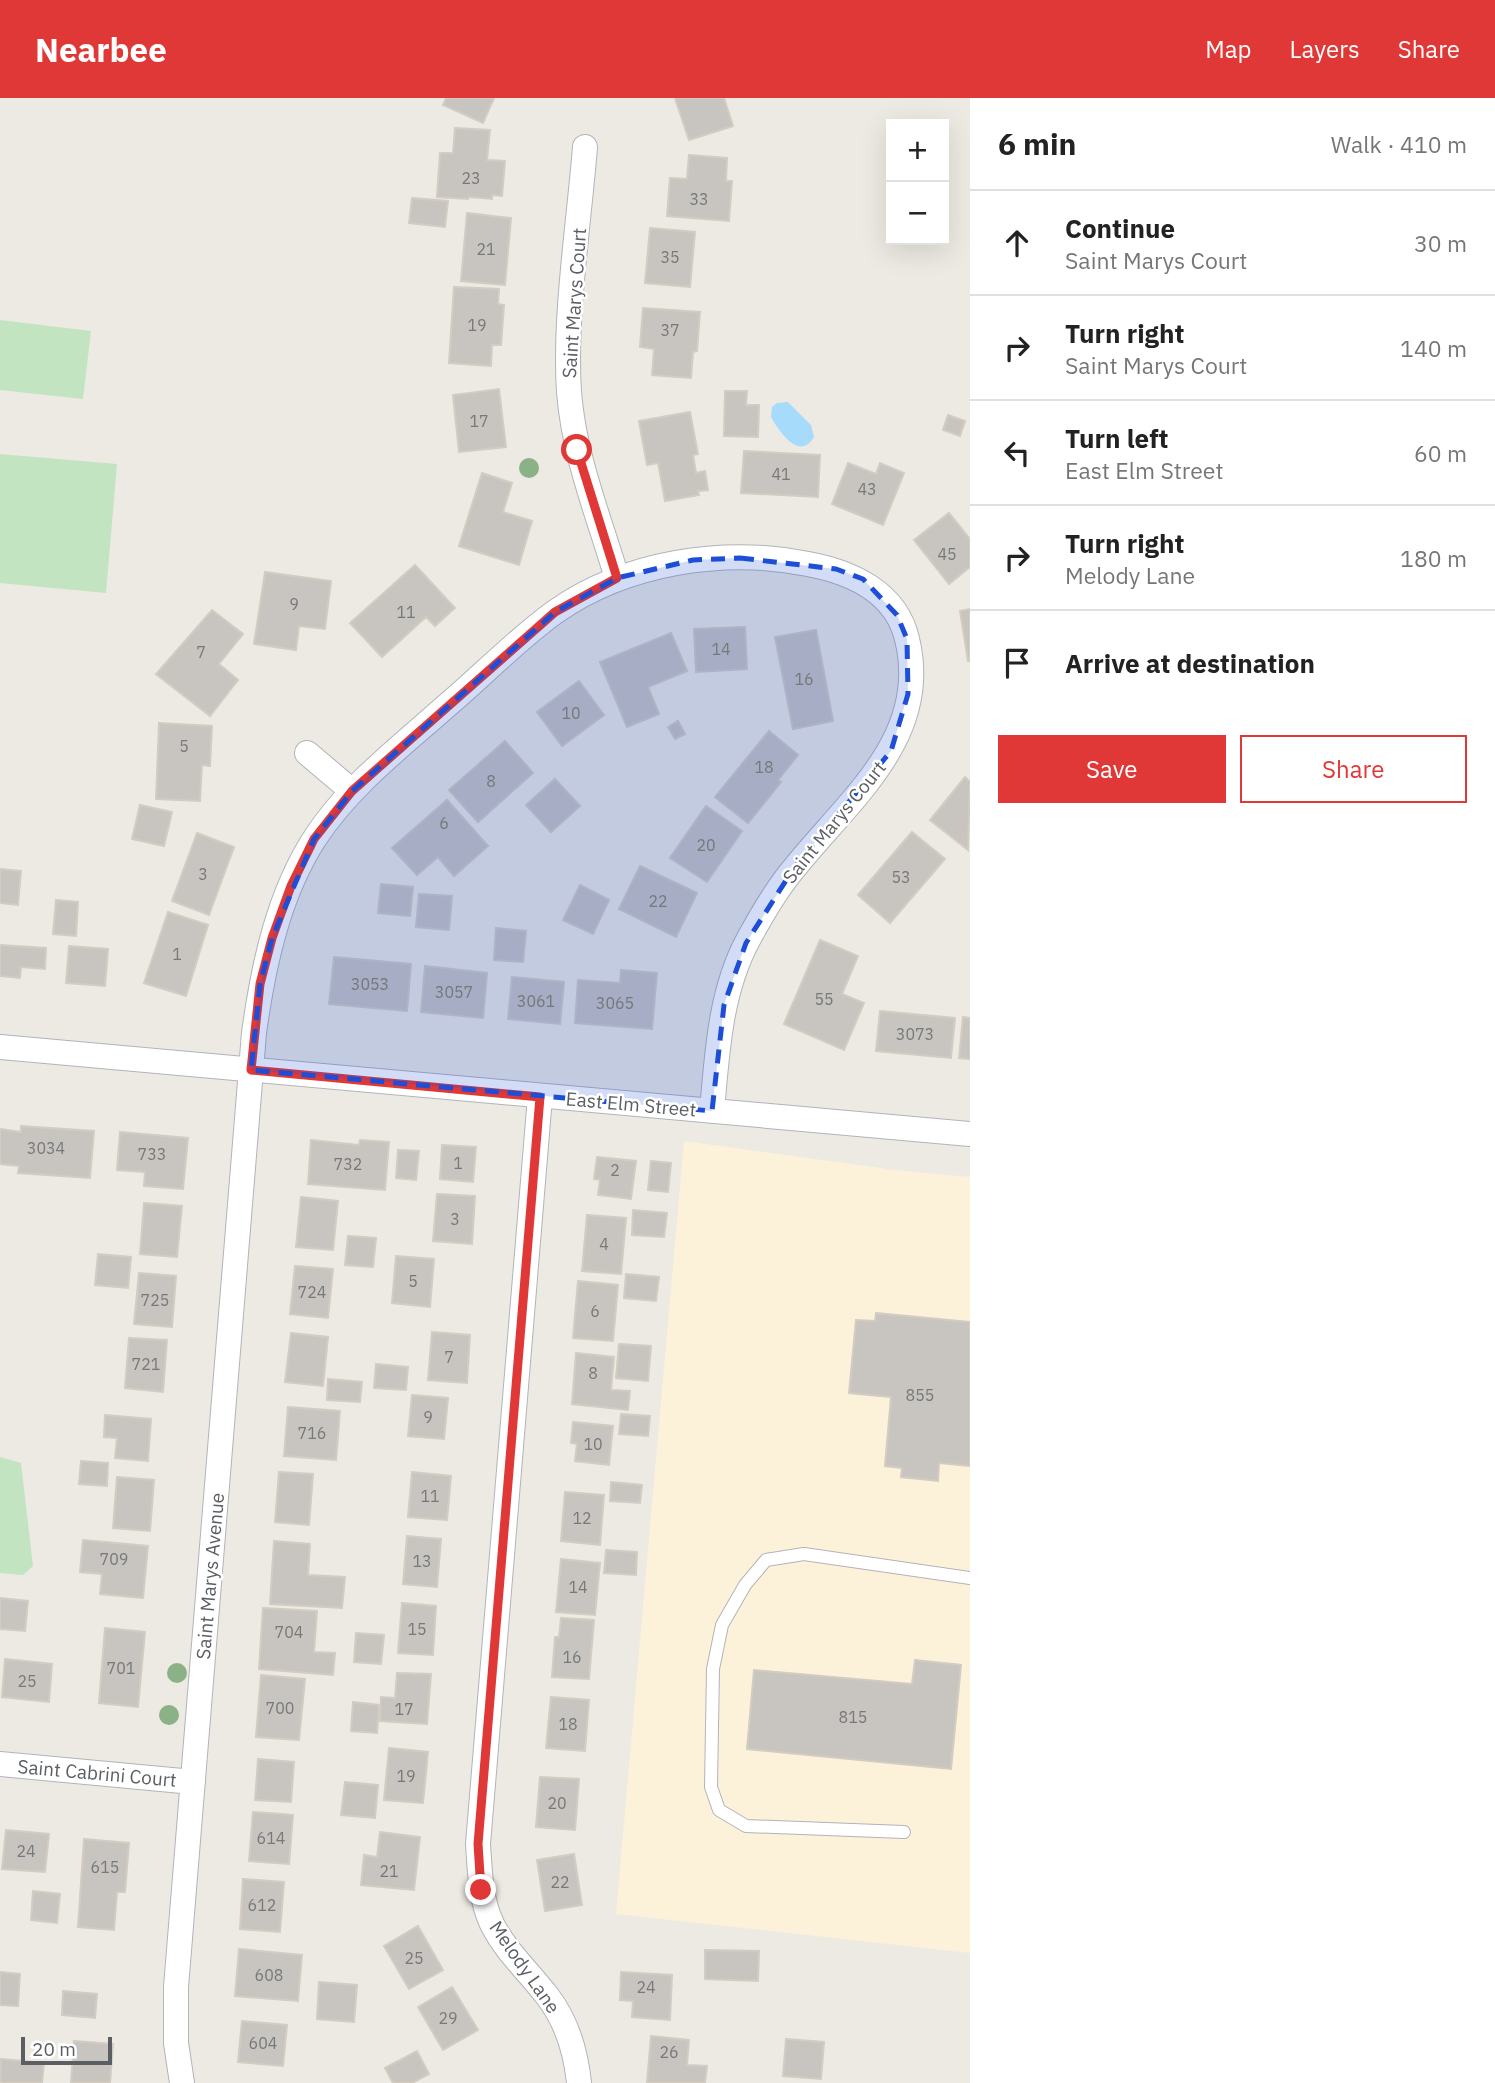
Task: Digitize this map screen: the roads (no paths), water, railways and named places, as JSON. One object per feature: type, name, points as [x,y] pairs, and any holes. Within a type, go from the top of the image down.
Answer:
[{"type":"street","name":"Saint Marys Court","points":[[585,147],[570,334],[569,391],[577,450],[617,578]]},
{"type":"street","name":"Saint Marys Court","points":[[251,1070],[260,984],[272,938],[291,886],[314,839],[352,791],[555,612],[617,578],[693,560],[740,558],[825,567],[863,579],[897,615],[907,639],[908,694],[904,719],[891,751],[794,868],[746,943],[724,1005],[712,1111]]},
{"type":"street","points":[[307,753],[352,791]]},
{"type":"street","name":"East Elm Street","points":[[0,1047],[970,1134]]},
{"type":"street","name":"Saint Marys Avenue","points":[[182,2083],[176,2043],[176,1987],[251,1070]]},
{"type":"street","name":"Melody Lane","points":[[540,1097],[478,1844],[481,1890],[493,1924],[513,1956],[550,2000],[567,2030],[579,2083]]},
{"type":"street","name":"Saint Cabrini Court","points":[[0,1764],[193,1782]]},
{"type":"lane","points":[[904,1832],[746,1826],[719,1810],[711,1787],[713,1669],[722,1625],[745,1585],[766,1560],[804,1554],[970,1578]]},
{"type":"water","points":[[788,402],[811,425],[814,437],[808,444],[802,446],[790,442],[771,417],[772,407],[777,403]]}]
